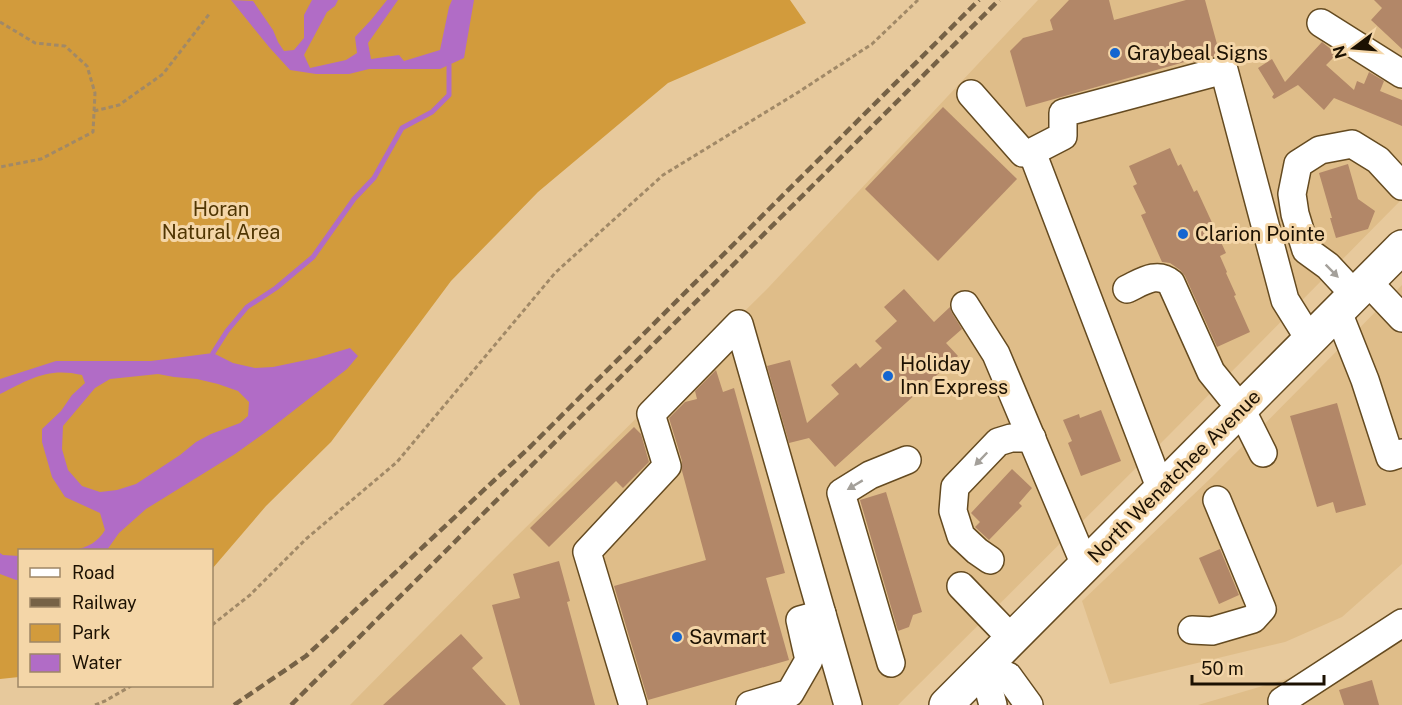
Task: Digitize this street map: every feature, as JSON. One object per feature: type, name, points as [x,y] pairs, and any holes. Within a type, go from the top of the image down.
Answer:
[{"type":"main road","name":"North Wenatchee Avenue","points":[[946,705],[1310,340],[1376,301],[1402,247]]},
{"type":"lane","points":[[1321,23],[1395,60]]},
{"type":"lane","points":[[971,94],[1023,153],[1032,152],[1063,136],[1064,113],[1224,70],[1285,300],[1310,340]]},
{"type":"lane","points":[[1402,186],[1378,160],[1352,144],[1320,150],[1298,164],[1292,194],[1295,214],[1306,250],[1376,301],[1365,380],[1390,457],[1402,453]]},
{"type":"lane","points":[[1032,152],[1161,490]]},
{"type":"lane","points":[[1127,289],[1154,277],[1166,279],[1171,283],[1211,372],[1241,409],[1263,453]]},
{"type":"lane","points":[[965,304],[996,354],[1085,565]]},
{"type":"lane","points":[[633,705],[587,552],[667,466],[651,414],[739,324],[848,705]]},
{"type":"lane","points":[[990,560],[961,536],[953,511],[955,487],[998,442],[1011,438],[1032,438]]},
{"type":"lane","points":[[891,663],[841,493],[870,475],[907,460]]},
{"type":"lane","points":[[1192,630],[1212,631],[1253,620],[1262,609],[1217,500]]},
{"type":"lane","points":[[961,586],[1012,639]]},
{"type":"lane","points":[[750,705],[789,693],[809,660],[800,620],[822,614]]},
{"type":"lane","points":[[1282,701],[1402,623]]},
{"type":"lane","points":[[983,668],[993,705]]},
{"type":"lane","points":[[983,668],[1008,676],[1029,705]]},
{"type":"path","points":[[213,625],[250,595],[306,539],[397,462],[555,273],[663,176],[872,44],[918,0]]},
{"type":"path","points":[[94,111],[119,105],[163,74],[210,12]]},
{"type":"path","points":[[0,22],[35,43],[64,46],[87,66],[95,93],[93,132],[41,159],[0,167]]},
{"type":"path","points":[[95,705],[129,687]]},
{"type":"shaded area","points":[[1038,0],[1402,0],[1402,199],[898,705],[350,705],[768,288]]},
{"type":"shaded area","points":[[1402,285],[1402,564],[1342,617],[1285,642],[1110,684],[1082,601],[1213,476]]},
{"type":"shaded area","points":[[1402,610],[1402,705],[1198,705],[1290,678],[1367,636]]},
{"type":"green space","name":"Horan Natural Area","points":[[0,0],[790,0],[806,23],[668,83],[538,192],[451,281],[331,442],[266,506],[213,568],[213,549],[18,549],[18,677],[0,679]]},
{"type":"water","points":[[231,0],[253,1],[284,51],[294,50],[304,38],[304,15],[312,0],[338,0],[335,6],[327,12],[304,55],[310,68],[346,60],[357,53],[355,37],[387,0],[398,0],[368,43],[371,59],[399,55],[404,61],[440,50],[452,0],[474,0],[464,58],[440,69],[369,69],[349,74],[316,74],[290,70]]},
{"type":"water","points":[[350,348],[358,356],[347,369],[270,429],[235,454],[146,509],[119,533],[108,549],[78,549],[92,543],[105,530],[100,513],[65,497],[52,477],[42,442],[42,429],[85,383],[82,375],[59,372],[40,376],[0,394],[0,379],[56,361],[151,361],[213,353],[233,363],[255,368],[273,367]],"holes":[[[158,374],[197,379],[238,391],[249,402],[248,416],[240,423],[196,442],[136,484],[117,490],[100,492],[82,486],[68,470],[62,449],[63,426],[95,388],[110,379]]]},
{"type":"water","points":[[0,553],[18,556],[18,580],[0,574]]},
{"type":"building","name":"Graybeal Signs","points":[[1069,0],[1109,0],[1114,20],[1186,0],[1205,0],[1220,55],[1188,63],[1188,61],[1026,107],[1010,51],[1023,38],[1053,30],[1050,20]]},
{"type":"building","points":[[1374,0],[1402,0],[1402,49],[1371,20],[1382,8]]},
{"type":"building","points":[[1322,42],[1337,54],[1326,65],[1354,90],[1357,81],[1364,84],[1369,72],[1384,81],[1380,91],[1402,100],[1402,126],[1334,98],[1324,110],[1298,85],[1274,99],[1272,97],[1274,94],[1258,68],[1272,59],[1285,82]]},
{"type":"building","points":[[943,107],[1017,179],[938,261],[865,189]]},
{"type":"building","name":"Clarion Pointe","points":[[1170,148],[1178,166],[1181,164],[1194,192],[1197,190],[1226,253],[1220,256],[1250,332],[1217,347],[1185,276],[1170,263],[1162,262],[1141,215],[1146,213],[1133,186],[1137,184],[1129,166]]},
{"type":"building","points":[[1348,164],[1358,199],[1375,211],[1368,229],[1336,238],[1319,173]]},
{"type":"building","name":"Holiday Inn Express","points":[[904,289],[934,322],[950,307],[962,329],[946,343],[958,356],[835,467],[809,438],[789,443],[767,366],[790,360],[807,423],[839,394],[831,385],[856,363],[860,368],[882,348],[875,341],[897,321],[884,307]]},
{"type":"building","points":[[716,370],[723,392],[734,388],[785,573],[766,578],[789,660],[648,700],[614,586],[706,560],[669,418],[685,402],[697,399],[695,391]]},
{"type":"building","points":[[1337,403],[1366,505],[1336,513],[1333,502],[1317,507],[1290,416]]},
{"type":"building","points":[[1101,410],[1121,461],[1081,476],[1068,443],[1072,441],[1063,420],[1079,414],[1080,418]]},
{"type":"building","points":[[634,427],[641,434],[649,462],[623,488],[616,481],[549,547],[530,528]]},
{"type":"building","points":[[1012,469],[1032,488],[1019,503],[1022,506],[989,540],[975,527],[980,522],[971,513]]},
{"type":"building","points":[[886,492],[922,612],[913,615],[909,627],[898,631],[860,500]]},
{"type":"building","points":[[1220,549],[1239,595],[1219,604],[1199,558]]},
{"type":"building","points":[[559,561],[570,601],[567,602],[595,705],[520,705],[492,605],[520,598],[513,574]]},
{"type":"building","points":[[461,634],[483,658],[472,668],[506,705],[383,705]]},
{"type":"building","points":[[1372,680],[1379,705],[1344,705],[1339,690]]},
{"type":"waterway","points":[[213,353],[227,331],[247,307],[276,288],[313,257],[354,199],[374,178],[402,128],[432,112],[449,95],[449,65]]},
{"type":"railway","points":[[234,705],[306,656],[531,446],[979,0]]},
{"type":"railway","points":[[291,705],[999,0]]},
{"type":"place","name":"Graybeal Signs","points":[[1115,53]]},
{"type":"place","name":"Clarion Pointe","points":[[1183,234]]},
{"type":"place","name":"Holiday Inn Express","points":[[888,376]]},
{"type":"place","name":"Savmart","points":[[677,637]]}]
